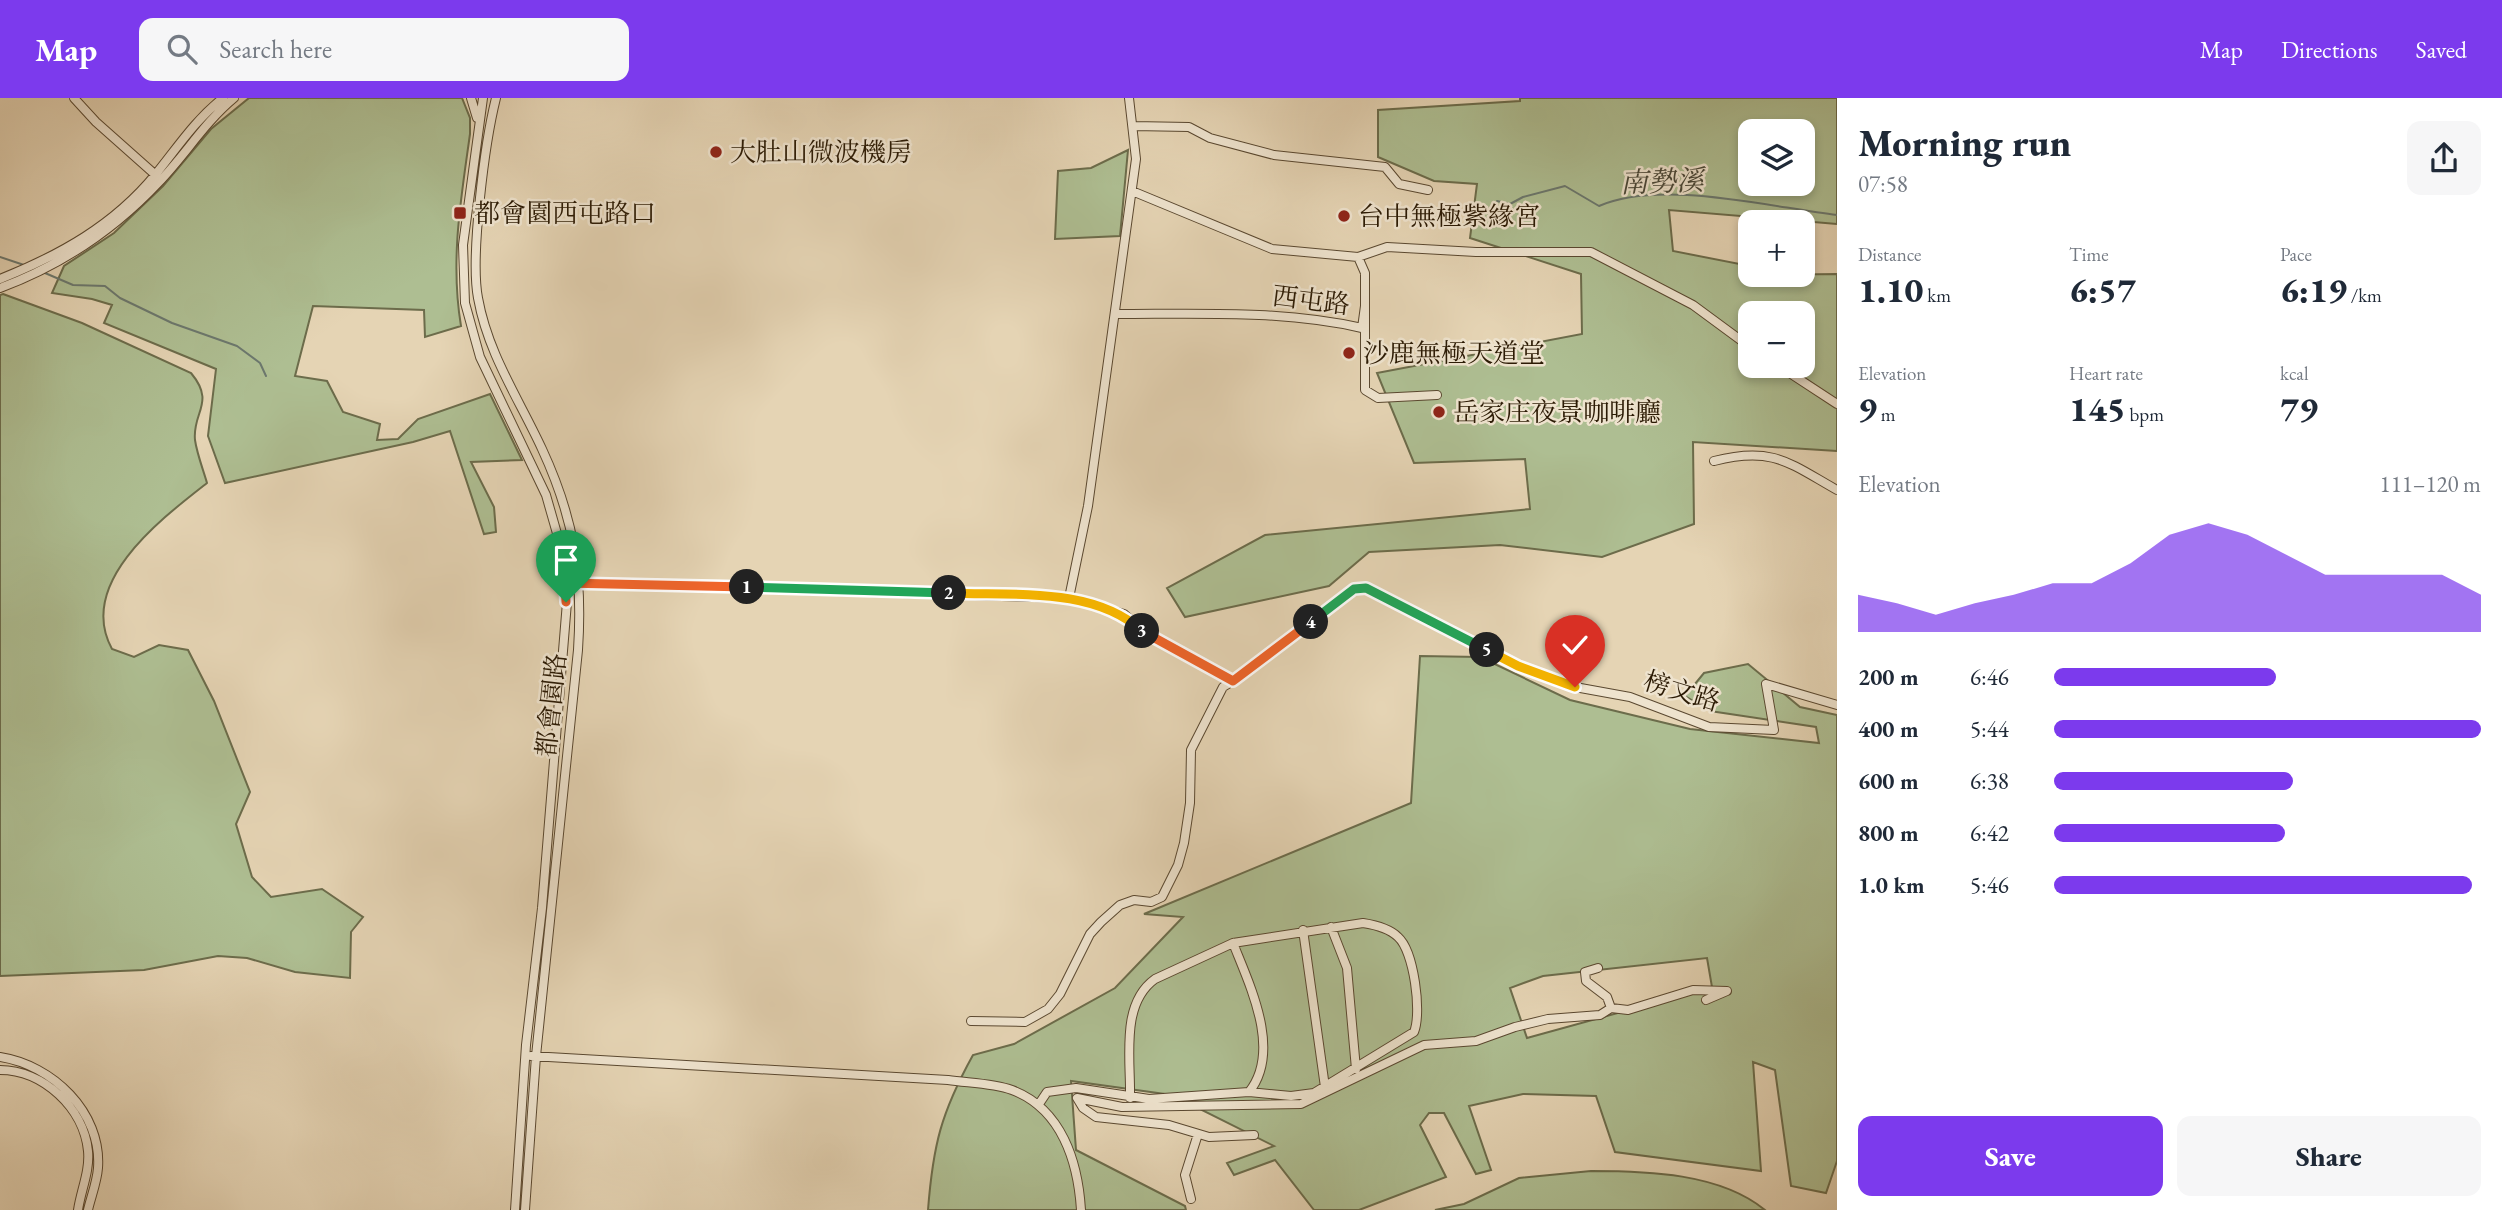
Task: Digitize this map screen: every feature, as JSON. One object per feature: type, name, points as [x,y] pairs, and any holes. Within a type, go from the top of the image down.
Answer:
[{"type":"street","points":[[74,98],[96,122],[158,177]]},
{"type":"street","points":[[0,288],[29,276],[89,243],[132,211],[197,120],[223,98]]},
{"type":"street","points":[[0,279],[82,240],[118,213],[158,177],[198,132],[234,98]]},
{"type":"street","points":[[471,98],[478,131]]},
{"type":"street","name":"都會園路","points":[[483,98],[463,245],[465,303],[480,357],[546,495],[558,537],[566,602],[542,908],[525,1056],[515,1210]]},
{"type":"street","name":"都會園路","points":[[496,98],[477,241],[477,296],[497,361],[559,487],[575,539],[580,582],[578,650],[536,1056],[525,1210]]},
{"type":"street","points":[[1069,598],[1088,506],[1117,314],[1136,159],[1129,98]]},
{"type":"street","points":[[1133,126],[1189,127],[1210,138],[1274,155],[1385,167],[1399,184],[1428,190]]},
{"type":"street","points":[[1132,191],[1272,249],[1358,257],[1387,247],[1476,253],[1591,252],[1683,299],[1738,338]]},
{"type":"street","points":[[1358,257],[1365,273],[1365,306]]},
{"type":"street","name":"西屯路","points":[[1117,314],[1254,314],[1331,321],[1362,328],[1365,306]]},
{"type":"street","name":"西屯路","points":[[1365,306],[1365,390],[1378,398],[1437,395]]},
{"type":"street","points":[[1797,378],[1837,404]]},
{"type":"street","points":[[1714,461],[1744,456],[1780,457],[1837,490]]},
{"type":"street","points":[[565,583],[1069,598],[1124,614],[1147,635],[1233,681]]},
{"type":"street","name":"榜文路","points":[[1233,681],[1354,589],[1366,588],[1518,666],[1575,687],[1630,697],[1709,727],[1774,730],[1766,684],[1837,705]]},
{"type":"street","points":[[971,1021],[1025,1022],[1048,1009],[1060,994],[1090,934],[1101,922],[1120,905],[1134,900],[1151,902],[1162,897],[1178,865],[1184,843],[1190,803],[1191,750],[1223,687],[1233,681]]},
{"type":"street","points":[[1039,1104],[1047,1092],[1076,1088],[1130,1097],[1249,1092],[1292,1096],[1314,1093],[1414,1032],[1419,1010],[1412,971],[1400,938],[1387,930],[1363,923],[1303,930],[1233,943],[1155,979],[1137,998],[1131,1020],[1130,1097]]},
{"type":"street","points":[[1331,927],[1347,968],[1356,1069]]},
{"type":"street","points":[[1303,930],[1325,1087]]},
{"type":"street","points":[[1233,943],[1260,1016],[1260,1078],[1249,1092]]},
{"type":"street","points":[[1598,968],[1585,972],[1586,981],[1607,997],[1611,1008]]},
{"type":"street","points":[[1254,1135],[1209,1137],[1169,1125],[1096,1117],[1083,1108],[1076,1098],[1122,1107],[1301,1104],[1424,1045],[1476,1041],[1548,1019],[1600,1015],[1611,1008],[1628,1010],[1693,990],[1727,991],[1706,1000]]},
{"type":"street","points":[[525,1056],[948,1080],[1011,1090],[1039,1104],[1066,1139],[1078,1179],[1081,1210]]},
{"type":"street","points":[[0,1057],[18,1059],[57,1080],[86,1117],[95,1142],[98,1168],[88,1210]]},
{"type":"street","points":[[0,1070],[13,1070],[45,1082],[58,1092],[83,1128],[88,1153],[78,1210]]},
{"type":"street","points":[[1192,1199],[1185,1175],[1198,1134]]},
{"type":"green space","points":[[249,98],[462,98],[470,118],[470,134],[460,206],[457,253],[461,326],[425,337],[424,310],[313,306],[295,376],[327,381],[343,412],[380,424],[377,440],[398,439],[418,419],[490,394],[522,460],[471,462],[494,507],[496,532],[484,534],[450,431],[413,442],[225,483],[208,436],[216,369],[104,323],[112,305],[52,293],[64,266],[114,233],[163,186],[211,129]]},
{"type":"green space","points":[[1520,98],[1837,98],[1837,224],[1815,222],[1815,210],[1738,210],[1738,216],[1669,210],[1673,251],[1738,264],[1738,287],[1815,287],[1815,274],[1837,274],[1837,451],[1693,442],[1694,524],[1602,557],[1500,545],[1369,552],[1329,586],[1185,617],[1167,588],[1265,535],[1530,509],[1525,459],[1414,463],[1377,373],[1582,334],[1581,274],[1470,238],[1477,184],[1434,181],[1378,157],[1378,110],[1520,101]]},
{"type":"green space","points":[[1128,150],[1120,236],[1055,239],[1058,171],[1091,168]]},
{"type":"green space","points":[[0,295],[82,323],[191,373],[198,383],[202,400],[195,440],[207,483],[147,534],[129,555],[114,577],[105,600],[104,624],[112,649],[134,657],[159,645],[188,650],[214,701],[250,792],[236,824],[252,877],[271,897],[322,889],[363,917],[351,932],[350,978],[295,972],[247,958],[218,956],[144,970],[0,976]]},
{"type":"green space","points":[[1420,656],[1480,657],[1570,700],[1690,729],[1819,743],[1816,727],[1710,711],[1685,696],[1704,673],[1748,664],[1800,707],[1837,715],[1837,1161],[1826,1193],[1791,1186],[1775,1070],[1753,1062],[1761,1171],[1615,1152],[1596,1096],[1523,1094],[1469,1106],[1491,1170],[1476,1174],[1444,1113],[1429,1113],[1420,1125],[1446,1177],[1359,1210],[1314,1210],[1275,1160],[1234,1175],[1227,1163],[1274,1146],[1172,1095],[1071,1081],[1076,1150],[1185,1206],[1186,1210],[928,1210],[940,1130],[953,1095],[973,1055],[1014,1044],[1115,988],[1183,917],[1144,914],[1411,803]],"holes":[[[1707,958],[1712,987],[1527,1038],[1510,988],[1543,976]]]},
{"type":"green space","points":[[1591,1171],[1659,1174],[1705,1181],[1727,1188],[1765,1210],[1435,1210],[1464,1204],[1519,1178]]},
{"type":"waterway","name":"南勢溪","points":[[1497,201],[1510,204],[1523,197],[1565,186],[1599,206],[1624,198],[1684,195],[1716,197],[1837,215]]},
{"type":"waterway","points":[[0,257],[24,265]]},
{"type":"waterway","points":[[45,273],[73,285],[105,286],[120,298],[172,323],[237,346],[260,363],[266,376]]},
{"type":"place","name":"大肚山微波機房","points":[[716,152]]},
{"type":"place","name":"都會園西屯路口","points":[[460,213]]},
{"type":"place","name":"台中無極紫緣宮","points":[[1344,216]]},
{"type":"place","name":"沙鹿無極天道堂","points":[[1349,353]]},
{"type":"place","name":"岳家庄夜景咖啡廳","points":[[1439,412]]},
{"type":"route","points":[[566,602],[565,583],[580,582],[1069,598],[1124,614],[1147,635],[1233,681],[1354,589],[1366,588],[1518,666],[1575,687]]}]
